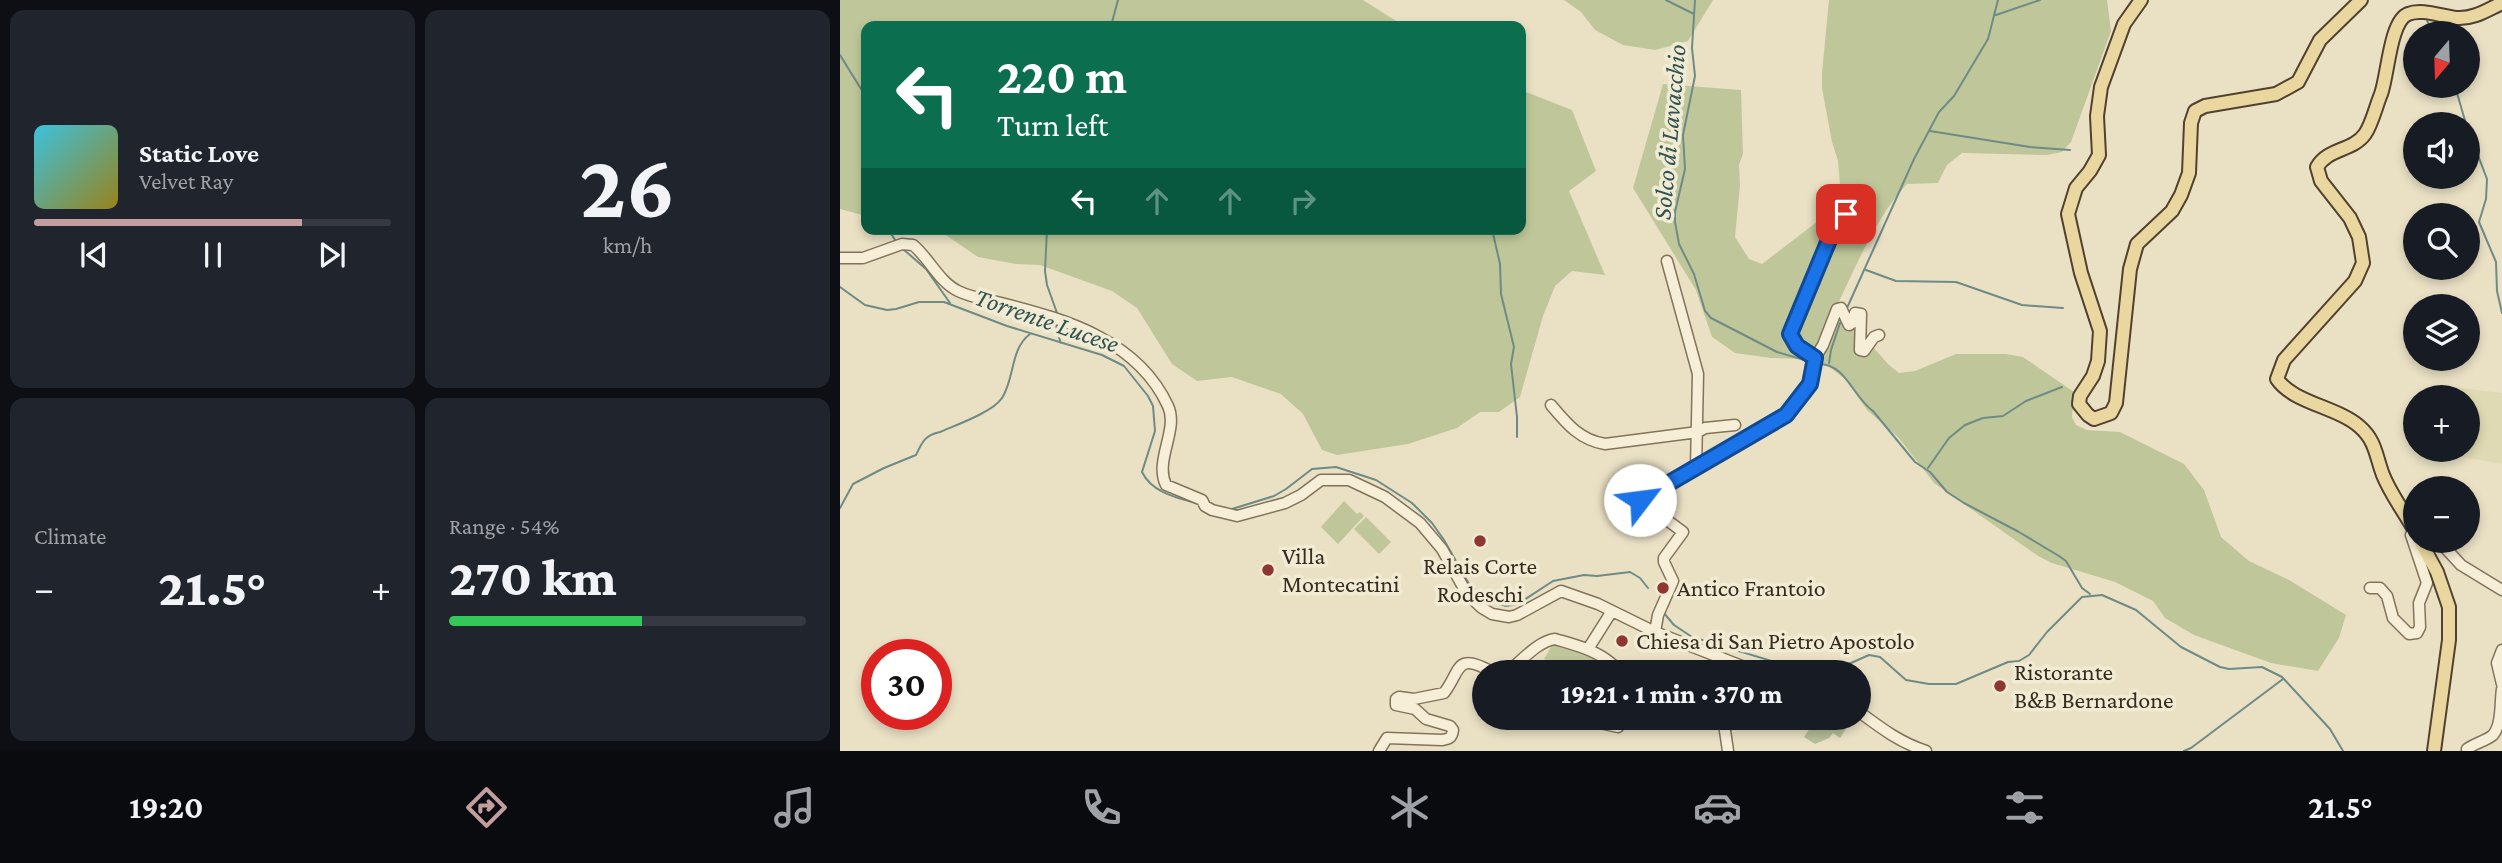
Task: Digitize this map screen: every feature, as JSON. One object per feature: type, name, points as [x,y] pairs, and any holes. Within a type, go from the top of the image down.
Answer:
[{"type":"main road","points":[[2141,0],[2124,24],[2101,87],[2097,116],[2099,155],[2076,188],[2068,214],[2081,273],[2100,331],[2098,361],[2093,376],[2080,396],[2080,404],[2094,419],[2111,413],[2116,402],[2127,286],[2137,244],[2172,211],[2181,195],[2189,173],[2191,123],[2196,111],[2205,106],[2276,94],[2298,82],[2320,40],[2361,0]]},
{"type":"main road","points":[[2403,509],[2383,475],[2376,448],[2369,436],[2353,421],[2293,393],[2277,379],[2284,360],[2355,281],[2363,263],[2359,237],[2350,218],[2320,181],[2318,167],[2327,155],[2359,140],[2366,133],[2385,82],[2393,41],[2401,19],[2416,13],[2456,18],[2474,17],[2502,3]]},
{"type":"main road","points":[[2427,553],[2437,572],[2449,607],[2449,640],[2434,751]]},
{"type":"street","points":[[1815,358],[1797,346],[1790,334],[1829,240],[1846,214]]},
{"type":"street","points":[[840,258],[863,258],[899,246],[914,245],[957,291],[1057,319],[1110,341],[1146,374],[1170,410],[1163,480],[1166,485],[1207,506],[1237,516],[1285,503],[1321,480],[1349,480],[1385,498],[1420,523],[1442,549],[1467,594],[1492,614],[1509,617],[1517,615],[1561,591],[1725,660]]},
{"type":"street","points":[[1667,261],[1684,330],[1696,361],[1696,468]]},
{"type":"street","points":[[1654,632],[1673,581],[1664,558],[1683,532],[1640,500],[1786,415],[1810,384],[1815,358],[1837,309],[1841,307],[1848,324],[1852,323],[1855,313],[1861,314],[1860,349],[1864,351],[1874,337],[1879,335]]},
{"type":"street","points":[[1551,405],[1571,428],[1593,442],[1605,444],[1735,425]]},
{"type":"street","points":[[2370,588],[2379,588],[2387,596],[2393,618],[2409,634],[2417,633],[2420,627],[2419,603],[2427,583],[2417,553]]},
{"type":"street","points":[[2450,553],[2462,565],[2502,590]]},
{"type":"street","points":[[1588,649],[1612,611]]},
{"type":"street","points":[[1522,660],[1549,639],[1588,649],[1605,660]]},
{"type":"street","points":[[2467,749],[2493,735],[2502,716],[2502,687],[2497,663],[2502,650]]},
{"type":"street","points":[[1379,751],[1387,738],[1449,739],[1453,730],[1450,726],[1426,719],[1415,709],[1396,705],[1396,699],[1414,699],[1444,693],[1455,671],[1466,664],[1472,664]]},
{"type":"street","points":[[1871,721],[1890,736],[1926,751]]},
{"type":"street","points":[[1725,730],[1728,751]]},
{"type":"shaded area","points":[[2480,390],[2502,393],[2502,464],[2480,460]]},
{"type":"green space","points":[[840,0],[1363,0],[1396,21],[861,21],[861,215],[840,209]]},
{"type":"green space","points":[[1564,0],[1713,0],[1688,41],[1655,50],[1623,45],[1595,30],[1581,12]]},
{"type":"green space","points":[[1829,0],[2107,0],[2111,31],[2071,142],[2062,152],[2047,155],[1962,153],[1947,165],[1938,183],[1907,184],[1875,229],[1834,312],[1865,338],[1899,373],[1915,371],[1956,354],[2006,354],[2023,357],[2074,392],[2072,417],[2076,425],[2087,430],[2120,432],[2184,464],[2204,490],[2221,537],[2249,561],[2289,580],[2346,615],[2339,638],[2318,671],[2271,663],[2194,635],[2165,618],[2153,601],[2115,582],[2052,563],[2038,556],[1934,483],[1898,437],[1867,410],[1846,380],[1830,367],[1810,359],[1771,358],[1735,353],[1712,337],[1696,290],[1633,188],[1663,84],[1741,90],[1743,154],[1739,165],[1740,185],[1735,237],[1749,259],[1762,264],[1822,218],[1841,196],[1838,161],[1822,88]]},
{"type":"green space","points":[[1526,92],[1572,110],[1596,171],[1569,191],[1605,275],[1572,271],[1555,286],[1543,316],[1520,397],[1499,412],[1480,412],[1457,428],[1408,444],[1337,455],[1322,450],[1303,414],[1281,394],[1232,377],[1197,381],[1172,364],[1137,308],[1112,291],[1040,265],[978,257],[946,235],[1526,235]]},
{"type":"green space","points":[[1344,501],[1357,514],[1360,512],[1364,516],[1338,544],[1321,527]]},
{"type":"green space","points":[[1366,517],[1391,542],[1379,554],[1354,529]]},
{"type":"green space","points":[[1555,640],[1602,660],[1546,660],[1544,659]]},
{"type":"green space","points":[[1809,730],[1845,730],[1840,738],[1833,733],[1829,738],[1815,744],[1804,737]]},
{"type":"waterway","points":[[1112,21],[1118,0]]},
{"type":"waterway","points":[[1666,0],[1694,14]]},
{"type":"waterway","name":"Solco di Lavacchio","points":[[1695,0],[1692,48],[1695,76],[1683,135],[1685,169],[1675,212],[1679,244],[1694,274],[1705,311],[1711,318],[1777,352],[1811,362]]},
{"type":"waterway","points":[[1847,308],[1914,159],[1939,112],[1954,96],[1988,39],[1998,0]]},
{"type":"waterway","points":[[1996,15],[2040,0]]},
{"type":"waterway","points":[[840,55],[861,89]]},
{"type":"waterway","points":[[2458,98],[2463,112]]},
{"type":"waterway","points":[[1930,131],[2030,147],[2070,150]]},
{"type":"waterway","points":[[2480,161],[2487,179],[2486,199],[2479,222],[2496,262],[2497,291],[2502,313]]},
{"type":"waterway","points":[[892,235],[897,243]]},
{"type":"waterway","points":[[1047,235],[1045,271],[1057,313]]},
{"type":"waterway","points":[[1493,235],[1500,264],[1501,294],[1514,347],[1511,364],[1517,437]]},
{"type":"waterway","points":[[903,249],[926,269],[950,303]]},
{"type":"waterway","points":[[1866,270],[1896,281],[1956,282],[2022,305],[2063,308]]},
{"type":"waterway","name":"Torrente Lucese","points":[[840,287],[865,305],[887,310],[919,302],[944,302],[1007,326],[1102,355],[1124,366],[1153,406],[1155,431],[1142,472],[1159,490],[1199,504]]},
{"type":"waterway","points":[[1056,322],[1061,343]]},
{"type":"waterway","points":[[1829,363],[1840,323]]},
{"type":"waterway","points":[[840,508],[853,484],[916,455],[927,437],[974,418],[997,403],[1006,390],[1019,348],[1030,334]]},
{"type":"waterway","name":"Solco di Lavacchio","points":[[1819,364],[1828,365],[1843,375],[1915,462],[1930,472],[1947,492],[2059,556],[2066,561],[2082,588],[2090,594]]},
{"type":"waterway","points":[[1928,468],[1949,438],[1965,425],[1983,418],[2003,416],[2026,401],[2062,387]]},
{"type":"waterway","name":"Torrente Lucese","points":[[1232,509],[1274,496],[1312,469],[1336,467],[1376,480],[1412,503],[1444,540],[1469,584],[1486,599],[1496,603],[1506,606],[1518,604],[1553,581],[1584,575],[1630,572],[1640,578],[1648,588]]},
{"type":"waterway","name":"Torrente Lucese","points":[[1211,505],[1226,508]]},
{"type":"waterway","name":"Torrente Lucese","points":[[1663,612],[1674,625],[1692,637],[1808,672],[1833,671],[1869,655],[1880,657],[1906,680],[1929,684],[1956,684],[2029,655],[2047,632],[2082,597],[2102,595],[2136,610],[2181,647],[2220,667],[2262,667],[2282,677],[2330,729],[2343,751]]},
{"type":"waterway","points":[[2184,751],[2283,679]]},
{"type":"waterway","points":[[1730,730],[1731,740]]},
{"type":"place","name":"Relais Corte Rodeschi","points":[[1480,541]]},
{"type":"place","name":"Villa Montecatini","points":[[1268,570]]},
{"type":"place","name":"Antico Frantoio","points":[[1663,588]]},
{"type":"place","name":"Chiesa di San Pietro Apostolo","points":[[1622,641]]},
{"type":"place","name":"Ristorante B&B Bernardone","points":[[2000,686]]},
{"type":"route","points":[[1640,500],[1786,415],[1810,384],[1815,358],[1797,346],[1790,334],[1829,240],[1846,214]]}]
